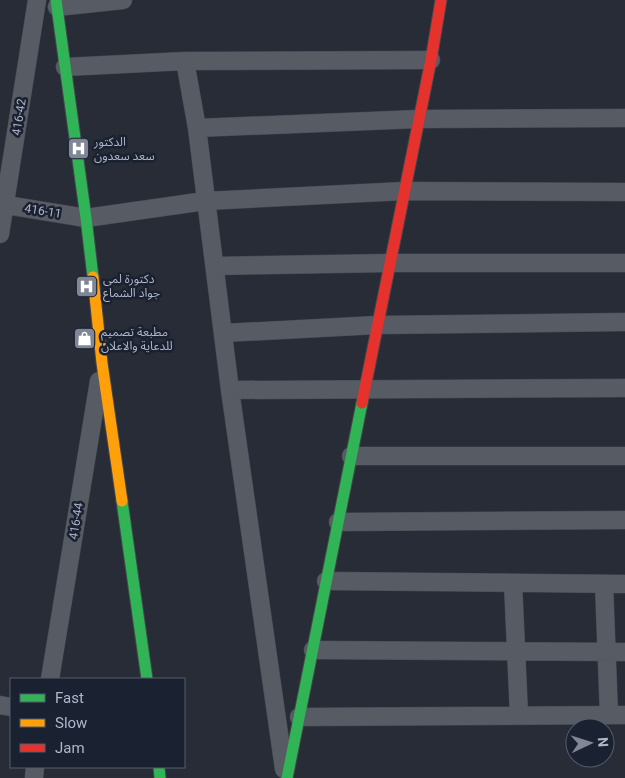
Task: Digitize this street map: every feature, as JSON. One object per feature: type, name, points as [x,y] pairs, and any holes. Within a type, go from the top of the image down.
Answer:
[{"type":"street","name":"416-42","points":[[0,234],[2,205],[37,0]]},
{"type":"street","points":[[123,0],[57,3],[86,218],[102,363],[147,678]]},
{"type":"street","points":[[286,778],[431,60],[441,0]]},
{"type":"street","points":[[65,67],[185,61],[431,60]]},
{"type":"street","points":[[185,61],[197,128],[230,390],[286,778]]},
{"type":"street","points":[[197,128],[418,119],[625,118]]},
{"type":"street","name":"416-11","points":[[2,205],[86,218],[205,200],[404,191],[625,192]]},
{"type":"street","points":[[215,266],[390,263],[625,263]]},
{"type":"street","points":[[223,333],[378,325],[625,322]]},
{"type":"street","name":"416-44","points":[[50,678],[102,363]]},
{"type":"street","points":[[230,390],[625,388]]},
{"type":"street","points":[[351,456],[625,456]]},
{"type":"street","points":[[338,522],[625,520]]},
{"type":"street","points":[[326,581],[625,584]]},
{"type":"street","points":[[513,583],[519,715]]},
{"type":"street","points":[[299,717],[617,715],[617,652],[604,584]]},
{"type":"street","points":[[313,650],[617,652]]},
{"type":"traffic: fast","points":[[56,0],[93,277]]},
{"type":"traffic: fast","points":[[287,778],[362,403]]},
{"type":"traffic: fast","points":[[122,501],[147,678]]},
{"type":"traffic: fast","points":[[159,768],[160,778]]},
{"type":"traffic: slow","points":[[93,277],[102,363],[122,501]]},
{"type":"traffic: jam","points":[[362,403],[431,60],[441,0]]},
{"type":"place","name":"الدكتور سعد سعدون","points":[[78,149]]},
{"type":"place","name":"دكتورة لمى جواد الشماع","points":[[87,286]]},
{"type":"place","name":"مطبعة تصميم للدعاية والاعلان","points":[[85,339]]}]
